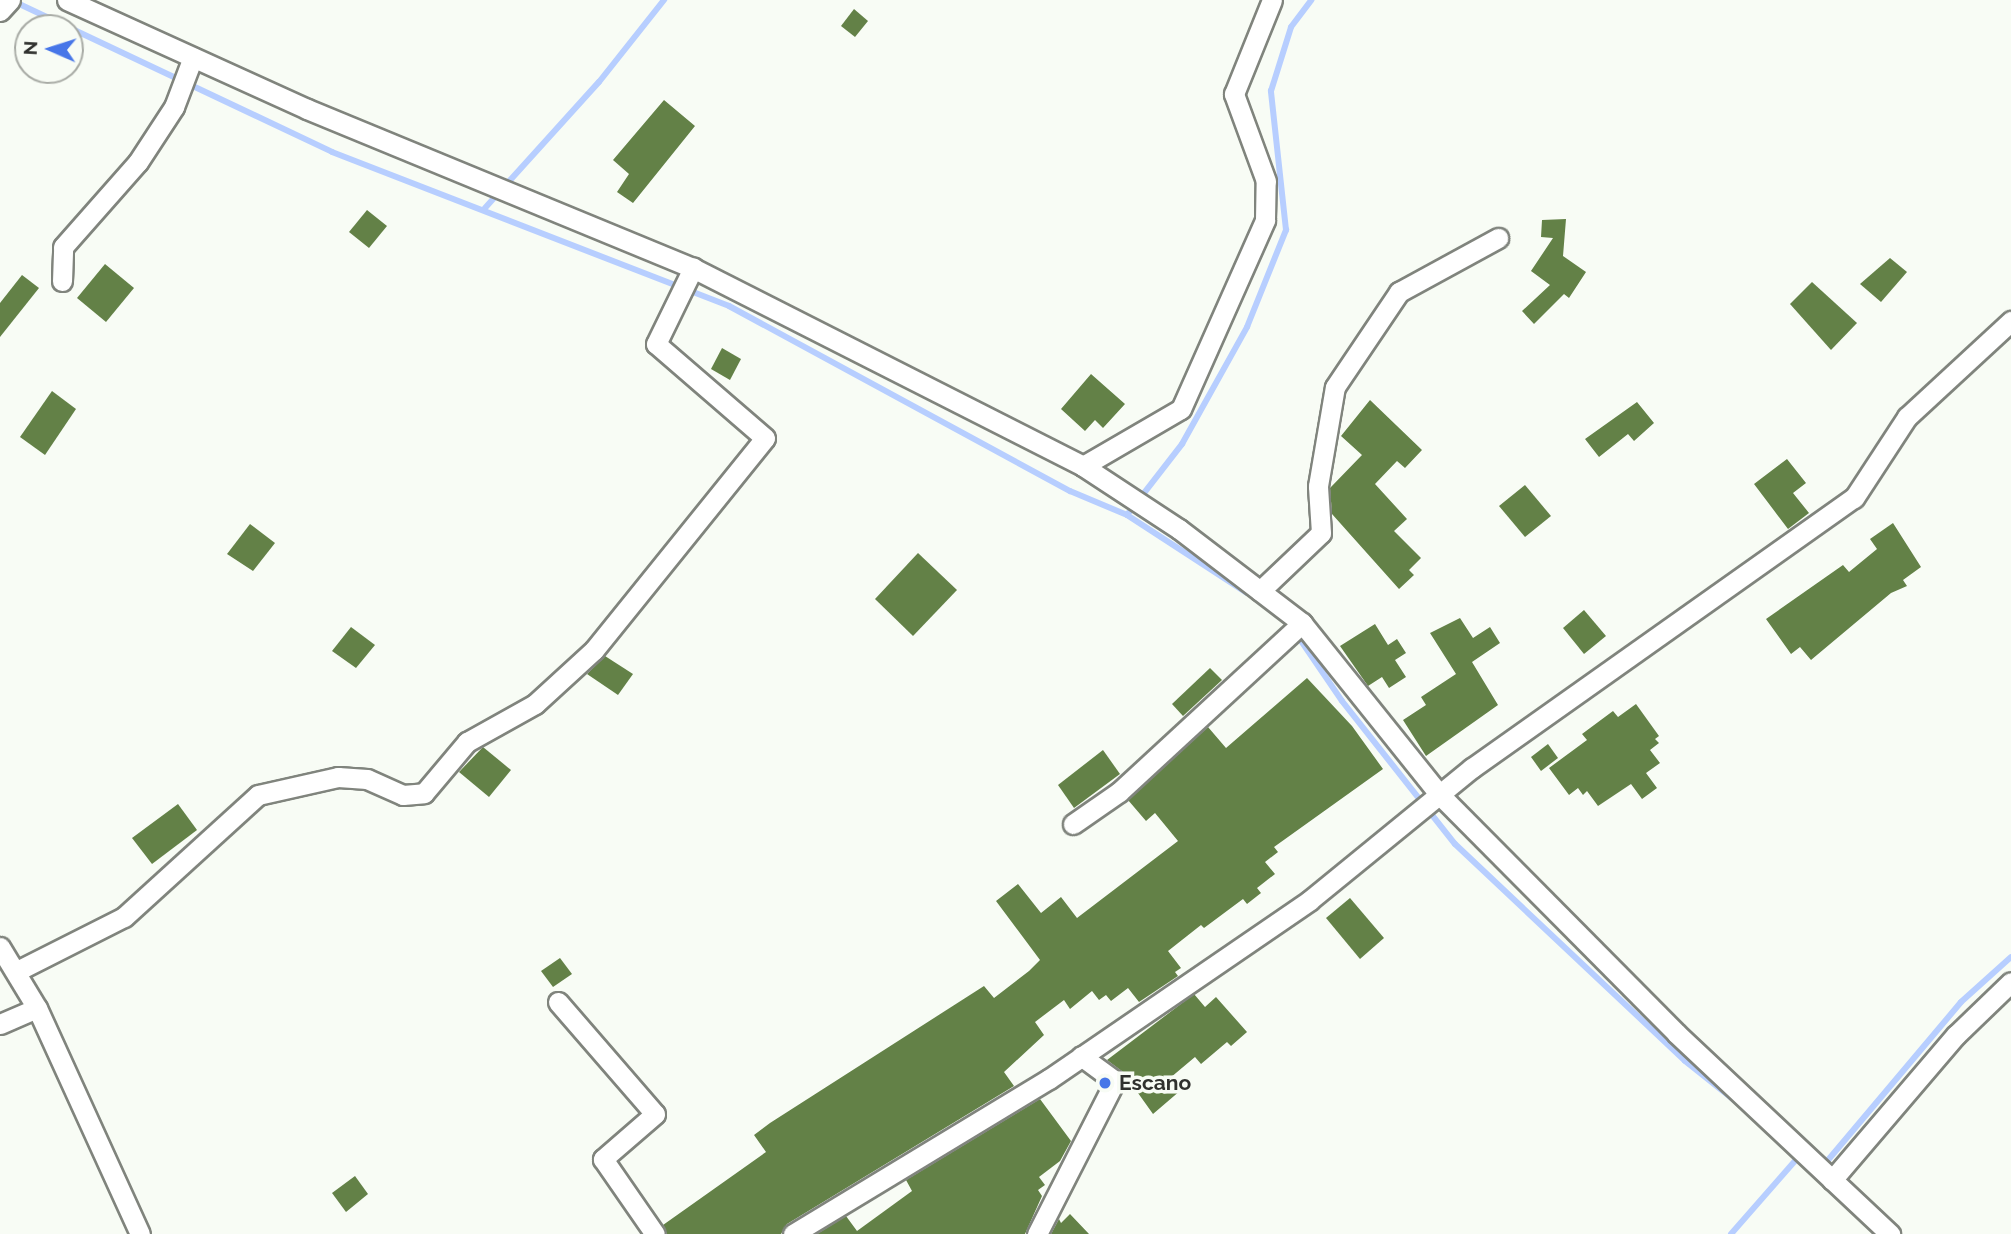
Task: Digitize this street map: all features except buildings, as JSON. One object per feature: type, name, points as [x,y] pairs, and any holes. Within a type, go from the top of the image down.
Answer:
[{"type":"street","points":[[0,11],[10,0]]},
{"type":"street","points":[[67,0],[307,109],[693,268],[1083,466],[1179,529],[1302,623],[1438,793],[1676,1033],[1889,1234]]},
{"type":"street","points":[[1083,466],[1181,409],[1265,220],[1266,181],[1234,94],[1272,0]]},
{"type":"street","points":[[62,281],[64,247],[138,162],[174,107],[193,57]]},
{"type":"street","points":[[1260,591],[1321,533],[1318,486],[1335,387],[1399,292],[1498,239]]},
{"type":"street","points":[[17,971],[124,917],[258,795],[338,778],[367,779],[403,796],[424,793],[467,742],[535,704],[594,650],[765,438],[656,344],[693,268]]},
{"type":"street","points":[[793,1234],[1081,1055],[1310,900],[1438,793],[1854,498],[1907,417],[2011,321]]},
{"type":"street","points":[[1073,824],[1119,792],[1302,623]]},
{"type":"street","points":[[0,947],[37,1008],[140,1234]]},
{"type":"street","points":[[1832,1180],[1956,1035],[2011,982]]},
{"type":"street","points":[[558,1002],[655,1114],[603,1159],[655,1234]]},
{"type":"street","points":[[0,1024],[37,1008]]},
{"type":"street","points":[[1037,1234],[1115,1081],[1081,1055]]},
{"type":"waterway","points":[[485,208],[599,82],[664,0]]},
{"type":"waterway","points":[[1127,515],[1182,444],[1247,327],[1286,230],[1271,91],[1291,27],[1311,0]]},
{"type":"waterway","points":[[13,1],[332,152],[729,306],[1070,491],[1127,515],[1247,593]]},
{"type":"waterway","points":[[1295,632],[1342,701],[1455,844],[1685,1061],[1739,1104]]},
{"type":"waterway","points":[[1823,1166],[1961,1002],[2011,957]]},
{"type":"waterway","points":[[1731,1234],[1801,1154]]},
{"type":"place","name":"Escano","points":[[1105,1083]]}]
